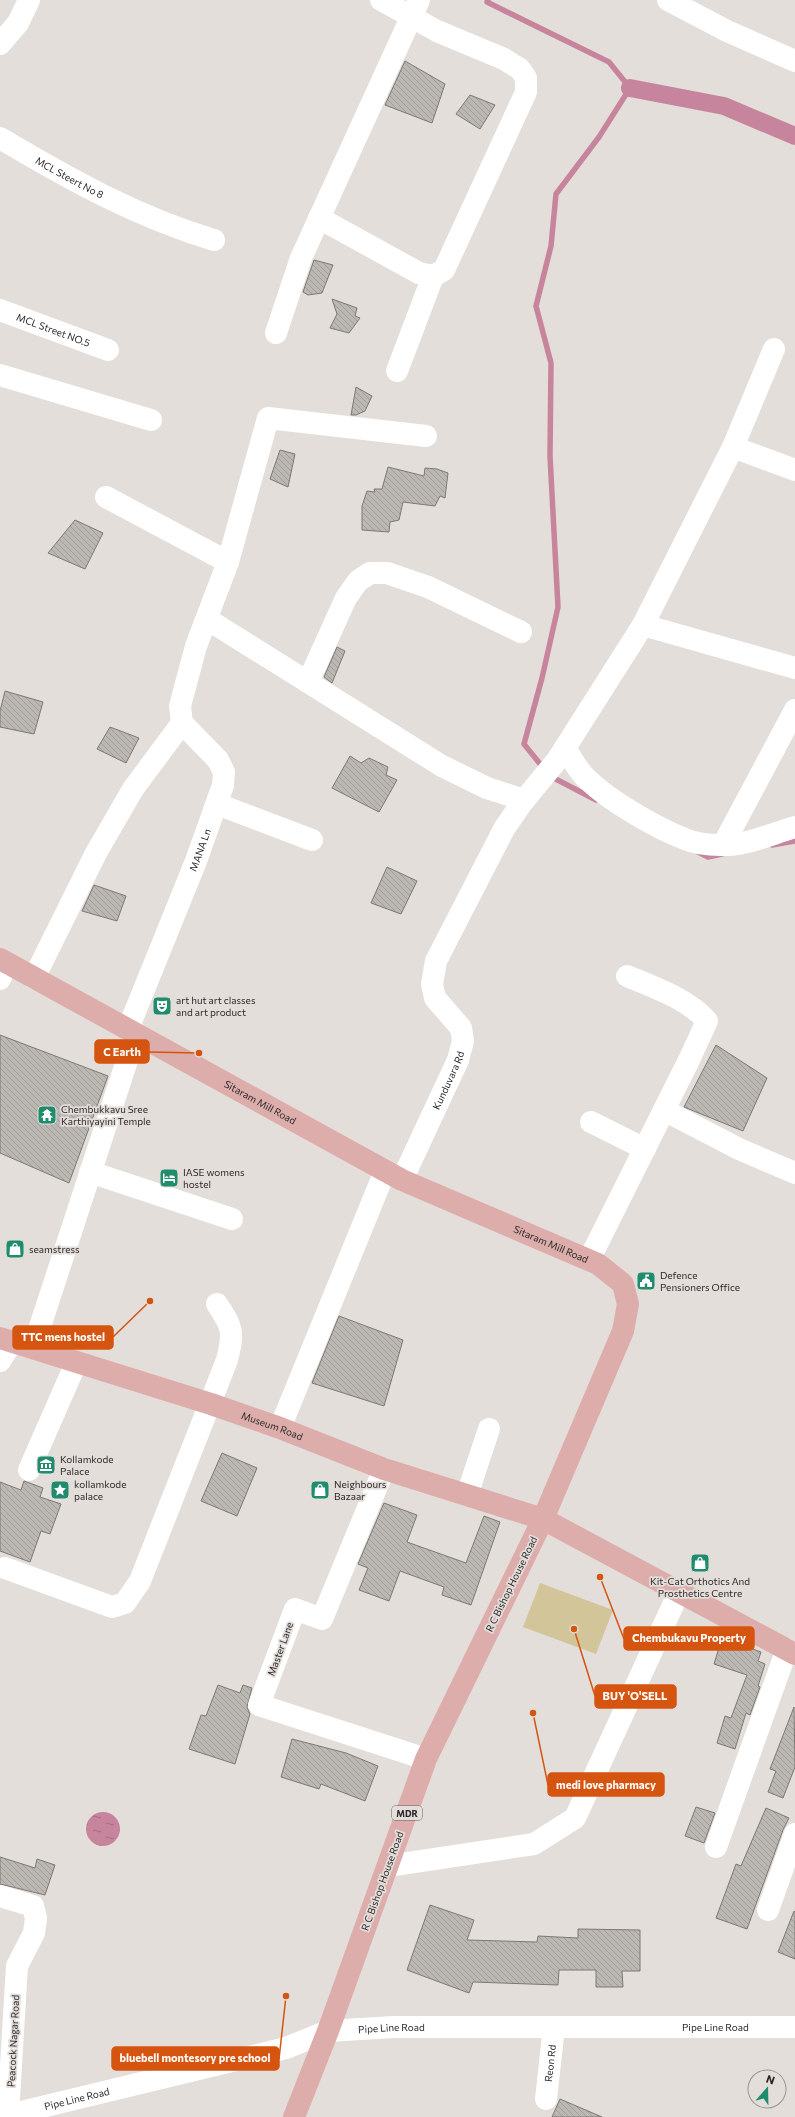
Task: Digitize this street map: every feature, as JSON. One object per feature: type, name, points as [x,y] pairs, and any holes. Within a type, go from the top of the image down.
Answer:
[{"type":"main road","name":"Sitaram Mill Road","points":[[2,967],[34,978],[394,1175],[598,1264],[623,1284],[628,1304],[623,1331],[543,1519]]},
{"type":"main road","name":"Museum Road","points":[[6,1340],[211,1404],[280,1428],[384,1470],[543,1519]]},
{"type":"main road","points":[[543,1519],[791,1651]]},
{"type":"main road","name":"R C Bishop House Road","points":[[294,2117],[328,2031],[426,1759],[543,1519]]},
{"type":"street","points":[[0,44],[18,23],[30,0]]},
{"type":"street","points":[[381,0],[415,8],[437,31],[504,59],[520,69],[526,78],[526,92],[444,270],[433,276],[397,371]]},
{"type":"street","points":[[668,0],[727,31],[795,61]]},
{"type":"street","points":[[276,333],[301,258],[415,8]]},
{"type":"street","name":"MCL Steert No 8","points":[[0,138],[88,189],[140,214],[174,228],[214,240]]},
{"type":"street","points":[[319,218],[419,273],[433,276]]},
{"type":"street","name":"MCL Street NO.5","points":[[0,310],[108,350]]},
{"type":"street","name":"Kunduvara Rd","points":[[280,1428],[394,1175],[458,1060],[463,1041],[461,1028],[435,998],[432,984],[436,960],[504,829],[524,800],[562,753],[644,625],[733,447],[774,349]]},
{"type":"street","points":[[0,375],[151,420]]},
{"type":"street","points":[[34,978],[96,853],[133,789],[182,723],[180,706],[187,678],[228,562],[268,418],[426,436]]},
{"type":"street","points":[[733,447],[795,470]]},
{"type":"street","points":[[106,497],[228,562]]},
{"type":"street","points":[[308,682],[346,598],[358,581],[370,573],[387,573],[428,587],[521,632]]},
{"type":"street","points":[[207,619],[442,766],[487,788],[524,800]]},
{"type":"street","points":[[644,625],[795,668]]},
{"type":"street","points":[[723,845],[795,710]]},
{"type":"street","name":"MANA Ln","points":[[33,1348],[90,1172],[132,1031],[223,786],[224,772],[218,760],[182,723]]},
{"type":"street","points":[[562,753],[588,780],[612,798],[684,839],[703,844],[723,845],[750,841],[795,827]]},
{"type":"street","points":[[216,804],[312,840]]},
{"type":"street","points":[[589,1260],[707,1021],[693,1009],[661,990],[627,976]]},
{"type":"street","points":[[664,1110],[739,1149],[795,1173]]},
{"type":"street","points":[[591,1122],[645,1149]]},
{"type":"street","points":[[90,1172],[232,1219]]},
{"type":"street","points":[[5,1568],[112,1607],[125,1603],[140,1581],[211,1404],[227,1360],[232,1342],[231,1325],[217,1304]]},
{"type":"street","points":[[0,1361],[6,1340]]},
{"type":"street","points":[[29,1470],[76,1362]]},
{"type":"street","points":[[467,1495],[489,1429]]},
{"type":"street","name":"Master Lane","points":[[384,1470],[322,1619],[295,1609],[259,1704],[426,1759]]},
{"type":"street","points":[[388,1866],[534,1844],[575,1818],[679,1592]]},
{"type":"street","points":[[716,1847],[791,1651]]},
{"type":"street","points":[[768,1910],[795,1834]]},
{"type":"street","name":"Peacock Nagar Road","points":[[0,1896],[32,1906],[36,1918],[34,1933],[9,1964],[4,2116]]},
{"type":"street","name":"Pipe Line Road","points":[[4,2116],[286,2048],[328,2031],[393,2027],[795,2027]]},
{"type":"street","name":"Reon Rd","points":[[546,2099],[554,2027]]},
{"type":"shaded area","points":[[540,1583],[613,1610],[596,1654],[523,1627]]},
{"type":"water","points":[[103,1812],[115,1817],[120,1829],[115,1841],[103,1846],[91,1841],[86,1829],[91,1817]]},
{"type":"building","points":[[405,61],[445,84],[432,123],[385,105]]},
{"type":"building","points":[[470,95],[495,105],[480,129],[456,114]]},
{"type":"building","points":[[314,260],[333,265],[322,293],[308,295],[303,292]]},
{"type":"building","points":[[332,299],[357,308],[355,316],[360,318],[349,333],[330,328],[337,314]]},
{"type":"building","points":[[356,387],[372,396],[365,411],[356,415],[351,415]]},
{"type":"building","points":[[280,450],[295,454],[288,487],[270,479]]},
{"type":"building","points":[[388,467],[424,476],[425,468],[437,469],[448,473],[445,498],[440,496],[435,506],[403,502],[399,520],[390,522],[389,532],[362,530],[362,506],[367,491],[375,492],[374,489],[382,489]]},
{"type":"building","points":[[75,520],[103,533],[85,569],[48,553]]},
{"type":"building","points":[[337,647],[345,651],[332,683],[324,677]]},
{"type":"building","points":[[5,691],[43,702],[34,734],[0,727],[0,711]]},
{"type":"building","points":[[110,727],[139,738],[126,763],[97,749]]},
{"type":"building","points":[[350,756],[361,763],[369,758],[388,767],[386,775],[397,780],[379,812],[332,788]]},
{"type":"building","points":[[387,867],[417,881],[401,914],[371,903]]},
{"type":"building","points":[[94,885],[126,896],[117,921],[82,911]]},
{"type":"building","name":"Chembukkavu Sree Karthiyayini Temple","points":[[0,1035],[108,1076],[69,1183],[0,1153]]},
{"type":"building","points":[[716,1045],[767,1078],[743,1131],[684,1107]]},
{"type":"building","points":[[339,1316],[403,1340],[384,1406],[312,1383]]},
{"type":"building","points":[[222,1453],[257,1468],[237,1516],[201,1501]]},
{"type":"building","points":[[24,1481],[43,1488],[40,1497],[61,1504],[50,1534],[41,1531],[30,1562],[0,1551],[0,1482],[21,1490]]},
{"type":"building","points":[[384,1503],[417,1515],[407,1542],[466,1563],[484,1516],[500,1522],[471,1605],[442,1595],[444,1587],[400,1571],[389,1601],[359,1590],[368,1568],[358,1564]]},
{"type":"building","points":[[722,1638],[761,1652],[758,1661],[765,1664],[758,1686],[760,1687],[750,1715],[746,1713],[735,1749],[717,1743],[725,1716],[731,1718],[747,1675],[714,1664]]},
{"type":"building","points":[[218,1685],[240,1693],[243,1685],[252,1688],[247,1707],[250,1714],[235,1764],[189,1749],[201,1715],[206,1716]]},
{"type":"building","points":[[794,1707],[795,1767],[783,1798],[768,1792],[776,1771],[770,1769]]},
{"type":"building","points":[[292,1739],[346,1753],[378,1766],[365,1801],[321,1784],[319,1789],[281,1777]]},
{"type":"building","points":[[696,1807],[715,1813],[704,1843],[685,1836]]},
{"type":"building","points":[[766,1808],[789,1818],[783,1830],[747,1929],[716,1918],[736,1864],[741,1866]]},
{"type":"building","points":[[0,1857],[35,1868],[37,1859],[55,1865],[45,1895],[0,1884]]},
{"type":"building","points":[[430,1905],[474,1920],[467,1940],[537,1942],[538,1936],[578,1938],[578,1929],[640,1930],[640,1971],[622,1971],[623,1987],[596,1987],[596,1970],[559,1970],[558,1985],[473,1982],[469,1993],[407,1970]]},
{"type":"building","points":[[794,1911],[795,1912],[795,1959],[778,1952]]},
{"type":"building","points":[[560,2099],[602,2117],[552,2117]]},
{"type":"waterway","points":[[488,0],[487,2],[609,62],[630,88],[599,137],[556,194],[551,246],[536,306],[551,363],[550,456],[558,607],[542,678],[524,744],[545,770]]},
{"type":"waterway","points":[[630,88],[724,106],[795,136]]},
{"type":"waterway","points":[[550,776],[596,800]]},
{"type":"waterway","points":[[772,845],[795,841]]},
{"type":"waterway","points":[[698,852],[708,857],[722,854]]},
{"type":"place","name":"art hut art classes and art product","points":[[162,1006]]},
{"type":"place","name":"C Earth","points":[[199,1053]]},
{"type":"place","name":"Chembukkavu Sree Karthiyayini Temple","points":[[47,1115]]},
{"type":"place","name":"IASE womens hostel","points":[[169,1178]]},
{"type":"place","name":"seamstress","points":[[15,1249]]},
{"type":"place","name":"Defence Pensioners Office","points":[[646,1281]]},
{"type":"place","name":"TTC mens hostel","points":[[150,1301]]},
{"type":"place","name":"Kollamkode Palace","points":[[46,1465]]},
{"type":"place","name":"kollamkode palace","points":[[60,1490]]},
{"type":"place","name":"Neighbours Bazaar","points":[[320,1490]]},
{"type":"place","name":"Kit-Cat Orthotics And Prosthetics Centre","points":[[700,1563]]},
{"type":"place","name":"Chembukavu Property","points":[[600,1577]]},
{"type":"place","name":"BUY 'O'SELL","points":[[574,1629]]},
{"type":"place","name":"medi love pharmacy","points":[[533,1713]]},
{"type":"place","name":"bluebell montesory pre school","points":[[286,1996]]}]
